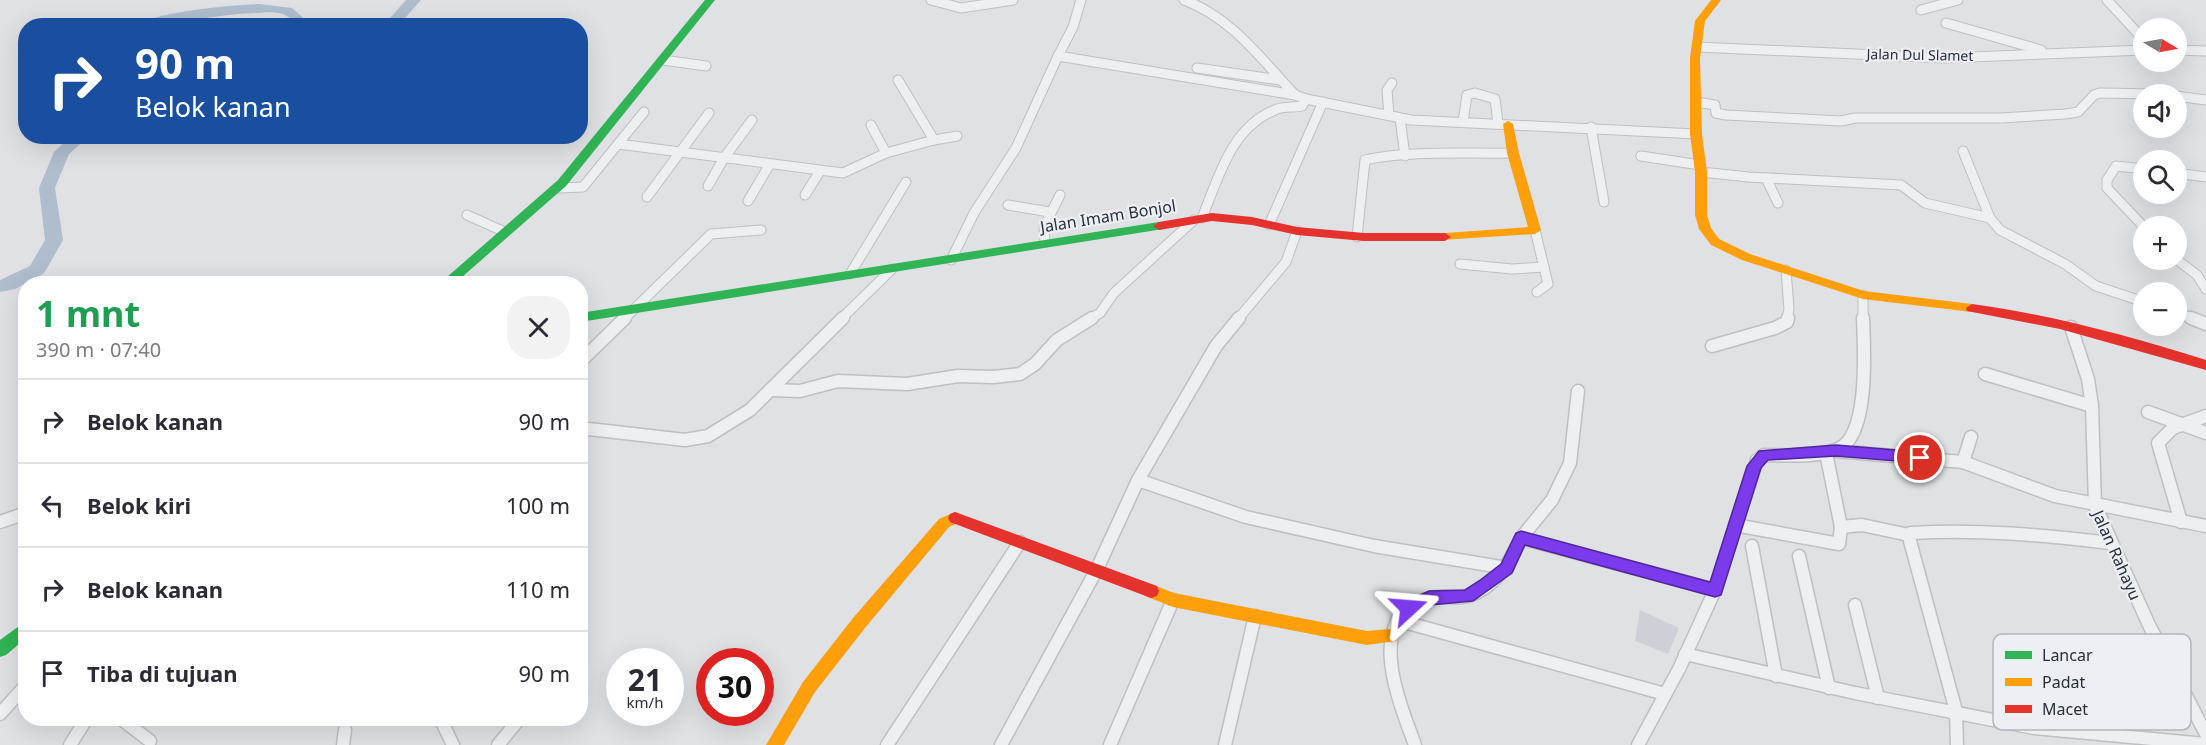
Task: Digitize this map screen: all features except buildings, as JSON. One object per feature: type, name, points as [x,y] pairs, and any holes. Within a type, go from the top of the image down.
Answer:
[{"type":"street","points":[[454,276],[558,188],[710,0]]},
{"type":"street","points":[[931,0],[962,10],[1013,0]]},
{"type":"street","points":[[951,260],[974,213],[1016,148],[1073,27],[1081,0]]},
{"type":"street","points":[[1184,0],[1200,5],[1227,25],[1295,95]]},
{"type":"street","points":[[1716,0],[1700,21],[1696,53],[1702,103],[1696,134],[1706,171],[1701,215],[1710,237],[1730,250],[1863,295],[1999,311],[2146,346],[2206,365]]},
{"type":"street","points":[[1921,10],[1958,0]]},
{"type":"street","points":[[2107,0],[2133,28]]},
{"type":"street","points":[[1946,23],[2050,53]]},
{"type":"street","name":"Jalan Dul Slamet","points":[[1696,53],[1944,58],[2133,50]]},
{"type":"street","points":[[2187,50],[2206,51]]},
{"type":"street","points":[[1058,56],[1295,95],[1400,118],[1696,134]]},
{"type":"street","points":[[663,60],[706,66]]},
{"type":"street","points":[[1197,68],[1280,80]]},
{"type":"street","points":[[898,80],[934,140]]},
{"type":"street","points":[[1389,115],[1388,90],[1392,83]]},
{"type":"street","points":[[1463,122],[1467,95],[1474,93],[1495,99],[1513,153],[1548,284],[1537,292]]},
{"type":"street","points":[[1702,103],[1715,105],[1716,112],[1721,115],[1778,118],[1841,121],[1896,117],[2001,118],[2074,113],[2082,109],[2094,95],[2100,93],[2133,94]]},
{"type":"street","points":[[2187,97],[2206,100]]},
{"type":"street","points":[[770,390],[801,391],[838,381],[907,384],[958,376],[993,377],[1020,374],[1035,364],[1058,340],[1100,313],[1114,293],[1198,219],[1223,166],[1243,133],[1273,110],[1302,106],[1306,99]]},
{"type":"street","points":[[1269,225],[1323,102]]},
{"type":"street","points":[[558,188],[581,189],[644,112]]},
{"type":"street","points":[[647,197],[709,113]]},
{"type":"street","points":[[1400,118],[1405,156]]},
{"type":"street","points":[[708,186],[724,158],[752,120]]},
{"type":"street","points":[[871,125],[886,153]]},
{"type":"street","points":[[1591,127],[1604,201]]},
{"type":"street","points":[[618,144],[820,171],[847,172],[886,153],[957,136]]},
{"type":"street","points":[[1963,151],[1990,218],[2000,230],[2065,264],[2096,286],[2133,298]]},
{"type":"street","points":[[1357,237],[1363,194],[1363,164],[1370,159],[1477,152],[1513,153]]},
{"type":"street","points":[[1641,156],[1706,171],[1766,178],[1899,184],[1925,203],[1990,218]]},
{"type":"street","points":[[748,201],[770,164]]},
{"type":"street","points":[[2133,168],[2116,166],[2107,180],[2107,188],[2134,216]]},
{"type":"street","points":[[805,195],[820,171]]},
{"type":"street","points":[[2187,174],[2206,177]]},
{"type":"street","points":[[1766,178],[1778,203]]},
{"type":"street","points":[[850,274],[906,182]]},
{"type":"street","points":[[1045,242],[1044,227],[1060,195]]},
{"type":"street","points":[[1008,205],[1050,212]]},
{"type":"street","points":[[466,215],[505,232]]},
{"type":"street","name":"Jalan Imam Bonjol","points":[[588,317],[1198,219],[1222,217],[1297,231],[1357,237],[1426,238],[1535,231]]},
{"type":"street","points":[[588,354],[711,234],[761,230]]},
{"type":"street","points":[[1001,745],[1097,569],[1138,480],[1216,346],[1286,262],[1297,231]]},
{"type":"street","points":[[1460,264],[1512,269],[1544,267]]},
{"type":"street","points":[[2187,267],[2197,275],[2206,289]]},
{"type":"street","points":[[588,429],[686,440],[701,439],[742,416],[892,269]]},
{"type":"street","points":[[1712,346],[1775,328],[1787,322],[1789,309],[1786,270]]},
{"type":"street","points":[[1831,452],[1848,444],[1857,427],[1863,371],[1863,295]]},
{"type":"street","points":[[2187,316],[2206,324]]},
{"type":"street","name":"Jalan Rahayu","points":[[2071,327],[2088,379],[2092,406],[2095,505],[2110,543],[2154,634]]},
{"type":"street","points":[[1985,374],[2092,406]]},
{"type":"street","points":[[1415,745],[1398,698],[1390,664],[1390,636],[1397,620],[1409,608],[1429,598],[1467,596],[1507,568],[1521,538],[1552,500],[1570,463],[1578,392]]},
{"type":"street","points":[[2148,412],[2206,433]]},
{"type":"street","points":[[2181,522],[2158,443],[2173,428],[2206,416]]},
{"type":"street","points":[[1963,462],[1971,437]]},
{"type":"street","points":[[1735,525],[1838,545],[1842,538],[1831,452]]},
{"type":"street","points":[[1638,745],[1715,590],[1755,466],[1764,455],[1831,452],[1963,462],[2055,496],[2206,526]]},
{"type":"street","points":[[1138,480],[1246,517],[1374,546],[1507,568]]},
{"type":"street","points":[[0,522],[18,516]]},
{"type":"street","points":[[775,745],[808,687],[948,519],[963,519],[1173,600],[1367,638],[1390,636]]},
{"type":"street","points":[[1841,527],[1862,525],[1910,535],[1914,532],[1956,531],[2037,534],[2110,543]]},
{"type":"street","points":[[1910,535],[1956,711],[1957,745]]},
{"type":"street","points":[[1521,538],[1715,590]]},
{"type":"street","points":[[887,745],[1020,542]]},
{"type":"street","points":[[1752,546],[1776,676]]},
{"type":"street","points":[[1799,556],[1829,688]]},
{"type":"street","points":[[1110,745],[1173,600]]},
{"type":"street","points":[[1855,605],[1878,698]]},
{"type":"street","points":[[1225,745],[1255,616]]},
{"type":"street","points":[[1397,620],[1665,694]]},
{"type":"street","points":[[0,650],[18,635]]},
{"type":"street","points":[[1685,654],[1829,688],[1993,719]]},
{"type":"street","points":[[0,714],[18,694]]},
{"type":"street","name":"Jalan Rahayu","points":[[2191,705],[2206,734]]},
{"type":"street","points":[[70,745],[82,726]]},
{"type":"street","points":[[130,726],[150,741]]},
{"type":"street","points":[[444,726],[453,745]]},
{"type":"street","points":[[498,745],[513,726]]},
{"type":"street","points":[[343,745],[345,730]]},
{"type":"street","points":[[2048,730],[2123,741],[2206,744]]},
{"type":"shaded area","points":[[1640,610],[1679,628],[1668,654],[1635,641]]},
{"type":"waterway","points":[[397,18],[414,0]]},
{"type":"waterway","points":[[178,18],[259,8],[287,11],[296,18]]},
{"type":"waterway","points":[[26,276],[37,270],[54,240],[47,188],[62,152],[72,144]]},
{"type":"waterway","points":[[0,286],[9,285],[18,280]]},
{"type":"traffic: fast","points":[[454,276],[562,183],[710,0]]},
{"type":"traffic: fast","points":[[588,317],[1159,226]]},
{"type":"traffic: fast","points":[[0,650],[18,635]]},
{"type":"traffic: slow","points":[[1716,0],[1700,21],[1695,58],[1696,134],[1701,172],[1701,215],[1705,229],[1715,242],[1746,257],[1863,295],[1972,308]]},
{"type":"traffic: slow","points":[[1445,237],[1535,230],[1513,153],[1508,124]]},
{"type":"traffic: slow","points":[[775,745],[809,687],[859,623],[944,523],[955,518]]},
{"type":"traffic: slow","points":[[1151,591],[1173,600],[1367,638],[1390,636]]},
{"type":"traffic: jam","points":[[1159,226],[1212,217],[1252,221],[1297,231],[1364,237],[1445,237]]},
{"type":"traffic: jam","points":[[1972,308],[2060,324],[2206,365]]},
{"type":"traffic: jam","points":[[955,518],[1151,591]]},
{"type":"route","points":[[1409,608],[1429,598],[1467,596],[1485,585],[1507,568],[1521,538],[1715,590],[1757,460],[1764,455],[1836,451],[1920,458]]}]
